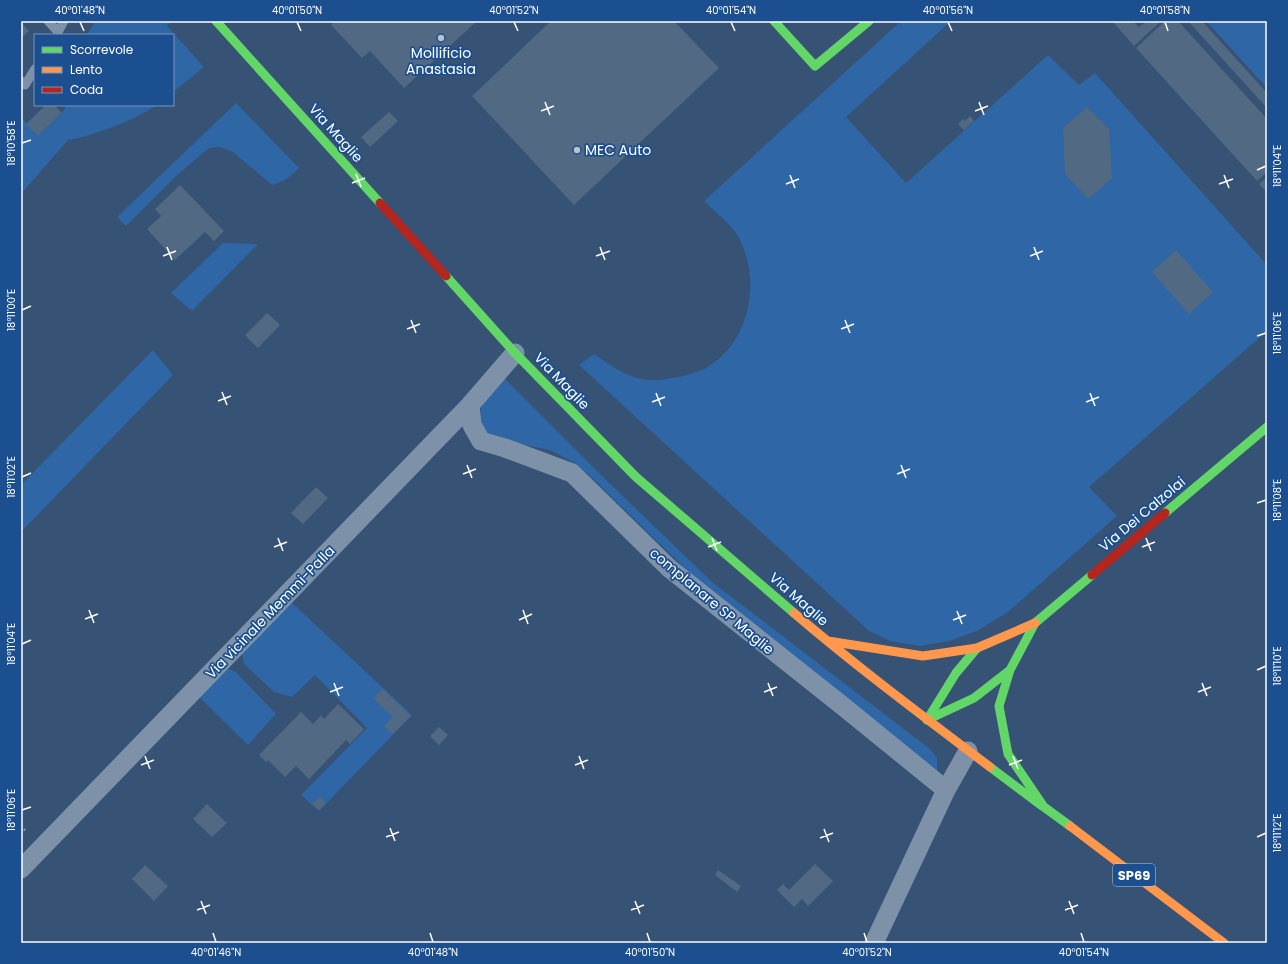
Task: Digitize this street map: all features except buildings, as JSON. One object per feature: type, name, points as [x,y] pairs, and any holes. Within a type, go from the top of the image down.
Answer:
[{"type":"street","name":"Via Maglie","points":[[216,21],[515,353],[636,477],[827,641],[927,720]]},
{"type":"street","points":[[774,21],[815,66],[869,21]]},
{"type":"street","name":"Via vicinale Memmi-Palla","points":[[21,869],[470,405],[515,353]]},
{"type":"street","name":"complanare SP Maglie","points":[[470,405],[472,424],[482,441],[572,473],[669,568],[946,790]]},
{"type":"street","name":"Via Dei Calzolai","points":[[1036,623],[1267,427]]},
{"type":"street","points":[[827,641],[924,656],[977,648],[1036,623]]},
{"type":"street","points":[[1036,623],[1010,670],[998,706],[1008,754],[1044,807]]},
{"type":"street","points":[[927,720],[956,673],[977,648]]},
{"type":"street","points":[[927,720],[974,698],[1010,670]]},
{"type":"street","name":"SP69","points":[[927,720],[1224,943]]},
{"type":"street","points":[[874,943],[946,790],[968,751]]},
{"type":"lane","points":[[48,21],[57,33],[64,21]]},
{"type":"lane","points":[[21,81],[25,85],[34,71]]},
{"type":"shaded area","points":[[95,21],[171,21],[167,26],[204,67],[174,91],[174,34],[88,34]]},
{"type":"shaded area","points":[[901,21],[951,21],[846,117],[906,183],[1048,55],[1079,85],[1095,73],[1267,265],[1267,331],[1089,487],[1117,516],[1008,612],[977,631],[949,641],[920,646],[890,641],[869,631],[579,365],[594,354],[629,375],[646,380],[661,380],[700,371],[724,354],[735,340],[743,323],[748,305],[750,286],[749,268],[744,250],[734,230],[704,201]]},
{"type":"shaded area","points":[[1206,21],[1267,21],[1267,88]]},
{"type":"shaded area","points":[[236,103],[299,168],[287,179],[272,185],[233,152],[220,147],[209,148],[177,175],[126,226],[117,217]]},
{"type":"shaded area","points":[[66,106],[154,106],[138,116],[114,127],[68,140],[21,194],[21,117],[38,136],[62,113]]},
{"type":"shaded area","points":[[223,243],[258,244],[192,311],[171,293]]},
{"type":"shaded area","points":[[153,350],[173,375],[21,532],[21,485]]},
{"type":"shaded area","points":[[504,378],[603,477],[712,582],[930,749],[937,758],[937,772],[696,579],[589,475],[573,462],[550,450],[489,438],[482,423],[480,415],[481,409],[487,397]]},
{"type":"shaded area","points":[[289,600],[412,715],[319,811],[301,795],[367,728],[315,675],[292,697],[274,692],[244,664],[241,648]]},
{"type":"shaded area","points":[[224,667],[236,672],[276,714],[248,745],[197,695]]},
{"type":"traffic: fast","points":[[216,21],[380,203]]},
{"type":"traffic: fast","points":[[774,21],[815,66],[869,21]]},
{"type":"traffic: fast","points":[[446,276],[515,353],[636,477],[794,613]]},
{"type":"traffic: fast","points":[[1165,513],[1267,427]]},
{"type":"traffic: fast","points":[[1070,826],[1044,807],[1008,754],[999,706],[1010,670],[1035,623],[1092,575]]},
{"type":"traffic: fast","points":[[927,720],[956,673],[977,648]]},
{"type":"traffic: fast","points":[[927,720],[974,698],[1010,670]]},
{"type":"traffic: fast","points":[[990,767],[1042,806]]},
{"type":"traffic: slow","points":[[794,613],[866,672],[990,767]]},
{"type":"traffic: slow","points":[[828,641],[923,656],[977,648],[1035,623]]},
{"type":"traffic: slow","points":[[1070,826],[1224,943]]},
{"type":"traffic: jam","points":[[380,203],[446,276]]},
{"type":"traffic: jam","points":[[1092,575],[1165,513]]},
{"type":"place","name":"Mollificio Anastasia","points":[[441,38]]},
{"type":"place","name":"MEC Auto","points":[[577,150]]}]
